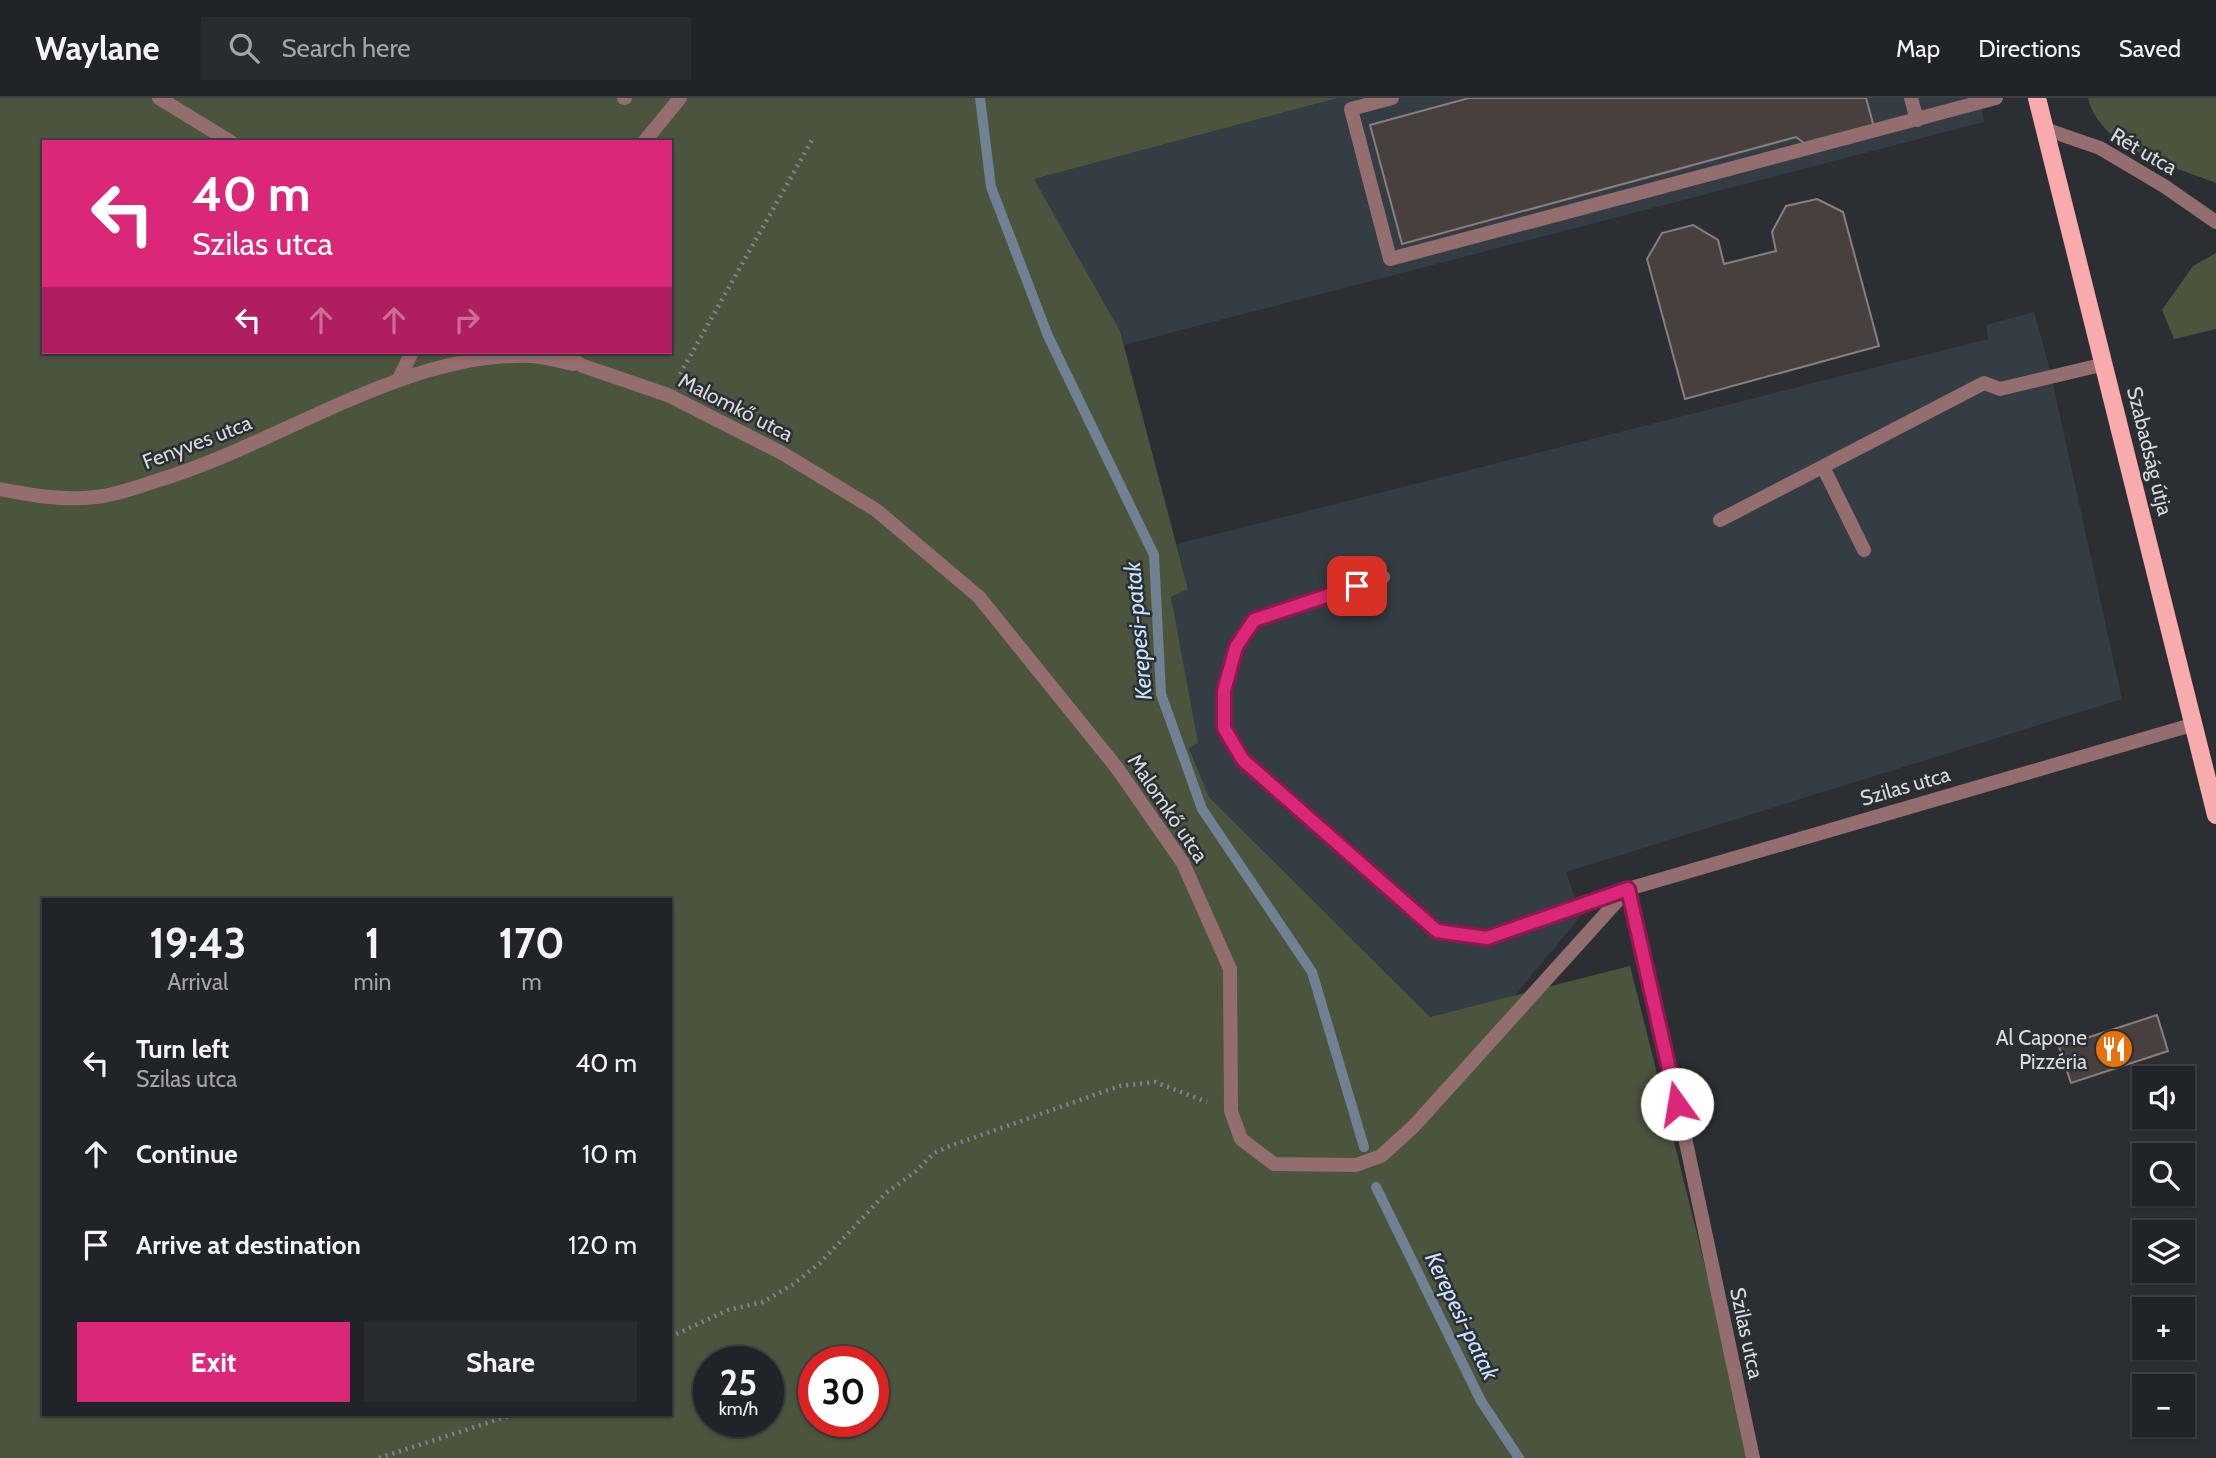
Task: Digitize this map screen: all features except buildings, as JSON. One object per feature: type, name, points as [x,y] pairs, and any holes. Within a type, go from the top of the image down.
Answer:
[{"type":"main road","name":"Szabadság útja","points":[[2038,98],[2216,815]]},
{"type":"street","points":[[159,98],[228,140]]},
{"type":"street","points":[[1392,98],[1351,109],[1390,259],[1996,98]]},
{"type":"street","points":[[1911,98],[1917,120]]},
{"type":"street","points":[[645,140],[675,100]]},
{"type":"street","name":"Rét utca","points":[[2045,130],[2100,148],[2164,186],[2216,222]]},
{"type":"street","points":[[398,381],[411,354]]},
{"type":"street","name":"Malomkő utca","points":[[562,354],[583,366],[668,394],[782,453],[876,510],[979,597],[1117,768],[1183,863],[1230,969],[1231,1111],[1241,1139],[1274,1164],[1356,1165],[1381,1156],[1414,1126],[1628,889]]},
{"type":"street","name":"Fenyves utca","points":[[0,489],[42,497],[82,497],[130,489],[204,466],[398,381],[439,367],[486,358],[534,356],[583,366]]},
{"type":"street","points":[[1720,520],[1984,383],[2000,389],[2105,364]]},
{"type":"street","points":[[1823,467],[1864,550]]},
{"type":"street","name":"Szilas utca","points":[[1383,577],[1254,620],[1236,647],[1224,691],[1224,728],[1243,760],[1437,931],[1487,938],[1628,889],[2194,724]]},
{"type":"street","name":"Szilas utca","points":[[1628,889],[1683,1128],[1753,1458]]},
{"type":"path","points":[[668,394],[812,140]]},
{"type":"path","points":[[672,1336],[727,1310],[763,1302],[792,1284],[820,1262],[886,1193],[915,1172],[934,1153],[950,1146],[1120,1086],[1155,1082],[1231,1111]]},
{"type":"path","points":[[379,1458],[508,1416]]},
{"type":"shaded area","points":[[1338,98],[1979,98],[1984,122],[1124,345],[1120,331],[1034,179]]},
{"type":"shaded area","points":[[2034,312],[2049,366],[2122,699],[1566,872],[1581,916],[1514,996],[1430,1017],[1209,797],[1189,747],[1171,596],[1188,589],[1177,544],[1988,339],[1986,325]]},
{"type":"green space","points":[[0,98],[1338,98],[1034,179],[1120,331],[1188,589],[1171,597],[1198,743],[1189,748],[1209,797],[1430,1017],[1630,966],[1753,1458],[0,1458]]},
{"type":"green space","points":[[2088,98],[2216,98],[2216,183],[2160,162],[2123,143],[2107,131],[2095,116]]},
{"type":"green space","points":[[2216,253],[2216,329],[2174,339],[2162,310],[2193,266]]},
{"type":"waterway","name":"Kerepesi-patak","points":[[980,98],[991,187],[1048,336],[1154,555],[1161,694],[1202,809],[1312,972],[1364,1147]]},
{"type":"waterway","name":"Kerepesi-patak","points":[[1376,1187],[1481,1401],[1519,1458]]},
{"type":"place","name":"Al Capone Pizzéria","points":[[2114,1049]]},
{"type":"route","points":[[1357,586],[1254,620],[1236,647],[1224,691],[1224,728],[1243,760],[1437,931],[1487,938],[1628,889],[1677,1104]]}]
